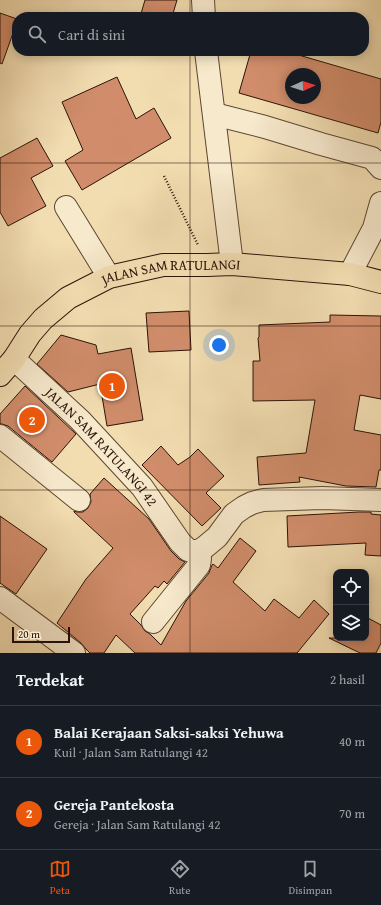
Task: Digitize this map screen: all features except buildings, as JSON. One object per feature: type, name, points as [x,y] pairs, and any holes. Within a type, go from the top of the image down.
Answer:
[{"type":"highway","name":"JALAN SAM RATULANGI","points":[[0,376],[14,359],[30,334],[43,319],[68,298],[109,277],[163,265],[207,266],[232,264],[350,274],[381,282]]},
{"type":"street","points":[[203,0],[204,12]]},
{"type":"street","points":[[207,56],[232,264]]},
{"type":"street","points":[[214,114],[372,158],[381,168]]},
{"type":"street","points":[[350,274],[377,229],[381,203]]},
{"type":"street","points":[[66,207],[109,277]]},
{"type":"street","name":"JALAN SAM RATULANGI 42","points":[[14,359],[80,420],[142,487],[190,546]]},
{"type":"street","points":[[0,436],[79,500]]},
{"type":"street","points":[[190,546],[205,547],[217,537],[234,514],[252,503],[263,500],[322,498],[381,500]]},
{"type":"street","points":[[153,622],[199,565],[200,559],[190,546]]},
{"type":"street","points":[[0,598],[74,653]]},
{"type":"path","points":[[164,176],[207,266]]},
{"type":"place","name":"Balai Kerajaan Saksi-saksi Yehuwa","points":[[112,386]]},
{"type":"place","name":"Gereja Pantekosta","points":[[32,420]]}]
